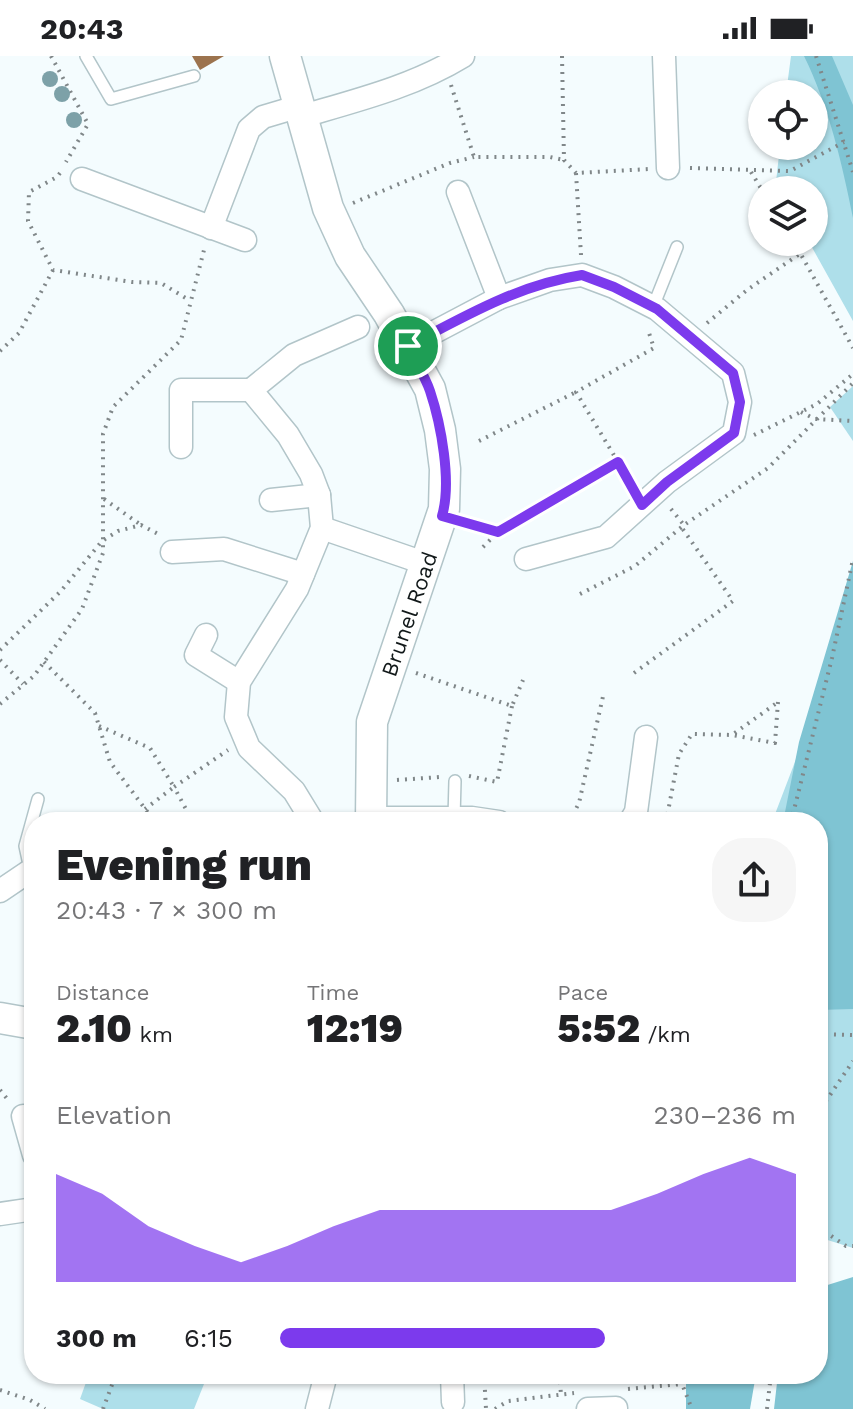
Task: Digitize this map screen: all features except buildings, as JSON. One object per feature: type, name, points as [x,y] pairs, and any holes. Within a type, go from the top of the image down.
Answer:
[{"type":"street","name":"Brunel Road","points":[[285,56],[330,212],[350,256],[408,346],[430,389],[445,469],[442,516],[372,722],[371,812]]},
{"type":"street","points":[[664,56],[668,168]]},
{"type":"street","points":[[211,228],[249,129],[263,117],[384,92],[444,62]]},
{"type":"street","points":[[82,179],[245,240]]},
{"type":"street","points":[[458,192],[499,298]]},
{"type":"street","points":[[408,346],[499,298],[550,280],[582,275],[650,306],[733,373],[740,402],[734,433],[667,482],[606,537],[526,559]]},
{"type":"street","points":[[181,447],[181,390],[251,390],[294,355],[358,327]]},
{"type":"street","points":[[251,390],[288,435],[311,474],[319,495],[322,528],[297,589],[239,682],[236,717],[249,748],[294,791],[307,812]]},
{"type":"street","points":[[271,500],[319,495]]},
{"type":"street","points":[[322,528],[427,564]]},
{"type":"street","points":[[172,552],[224,549],[303,574]]},
{"type":"street","points":[[206,635],[196,655],[239,682]]},
{"type":"street","points":[[636,812],[646,737]]},
{"type":"street","points":[[0,891],[24,874]]},
{"type":"street","points":[[0,1018],[24,1022]]},
{"type":"street","points":[[0,1214],[24,1210]]},
{"type":"street","points":[[317,1409],[323,1384]]},
{"type":"street","points":[[452,1384],[453,1402]]},
{"type":"street","points":[[588,1400],[616,1408]]},
{"type":"lane","points":[[104,56],[88,60],[111,99],[194,76]]},
{"type":"lane","points":[[650,306],[677,247]]},
{"type":"lane","points":[[455,781],[464,812]]},
{"type":"lane","points":[[34,812],[38,799]]},
{"type":"path","points":[[51,56],[88,124],[57,177],[29,192],[28,221],[53,270]]},
{"type":"path","points":[[562,56],[564,160]]},
{"type":"path","points":[[816,56],[853,172]]},
{"type":"path","points":[[444,62],[474,157]]},
{"type":"path","points":[[330,212],[450,163],[474,157],[550,157],[564,160],[576,173]]},
{"type":"path","points":[[751,172],[753,176]]},
{"type":"path","points":[[0,704],[24,685],[44,662],[82,609],[103,553],[103,434],[113,407],[181,340],[189,300],[211,228]]},
{"type":"path","points":[[690,337],[747,290],[797,256]]},
{"type":"path","points":[[803,256],[853,348]]},
{"type":"path","points":[[53,270],[132,282],[161,283],[189,300]]},
{"type":"path","points":[[0,351],[19,333],[53,270]]},
{"type":"path","points":[[479,441],[654,348],[644,320],[650,306]]},
{"type":"path","points":[[734,433],[747,439],[817,404],[853,374]]},
{"type":"path","points":[[580,594],[635,566],[682,528],[768,468],[853,383]]},
{"type":"path","points":[[576,392],[642,505]]},
{"type":"path","points":[[801,412],[815,419],[853,421]]},
{"type":"path","points":[[483,547],[498,532],[618,462]]},
{"type":"path","points":[[104,499],[159,535],[172,552]]},
{"type":"path","points":[[442,516],[498,532]]},
{"type":"path","points":[[0,650],[61,591],[102,541],[118,531],[141,525]]},
{"type":"path","points":[[634,673],[733,601],[682,528]]},
{"type":"path","points":[[794,812],[853,559]]},
{"type":"path","points":[[0,660],[24,685]]},
{"type":"path","points":[[44,662],[95,713],[110,762],[147,812]]},
{"type":"path","points":[[391,665],[512,706],[523,680]]},
{"type":"path","points":[[574,812],[579,803],[604,692]]},
{"type":"path","points":[[668,812],[679,754],[692,734],[732,735],[775,743],[778,702],[732,735]]},
{"type":"path","points":[[99,726],[150,748],[188,812]]},
{"type":"path","points":[[145,809],[245,738]]},
{"type":"path","points":[[828,1034],[853,1035]]},
{"type":"path","points":[[828,1098],[853,1061]]},
{"type":"path","points":[[828,1234],[846,1246],[853,1246]]},
{"type":"path","points":[[103,1409],[112,1384]]},
{"type":"path","points":[[485,1384],[486,1409]]},
{"type":"path","points":[[560,1384],[561,1394]]},
{"type":"path","points":[[616,1408],[615,1390],[682,1384],[692,1409]]},
{"type":"path","points":[[767,1409],[770,1384]]},
{"type":"path","points":[[0,1390],[30,1400],[45,1409]]},
{"type":"path","points":[[495,1409],[508,1401],[561,1394],[588,1400]]},
{"type":"shaded area","points":[[791,56],[853,56],[853,321],[817,256],[828,256],[828,176],[777,176],[778,160],[828,160],[828,80],[788,80]]},
{"type":"shaded area","points":[[804,56],[832,56],[853,105],[853,218],[828,117],[828,80],[814,80]]},
{"type":"shaded area","points":[[853,386],[853,441],[830,407]]},
{"type":"shaded area","points":[[853,561],[853,1009],[828,1010],[828,812],[785,812],[799,742]]},
{"type":"shaded area","points":[[853,610],[853,1248],[828,1240],[828,812],[776,812]]},
{"type":"shaded area","points":[[853,1277],[853,1409],[774,1409],[777,1384],[828,1384],[828,1285]]},
{"type":"shaded area","points":[[85,1384],[204,1384],[194,1409],[103,1409],[80,1399]]},
{"type":"shaded area","points":[[686,1384],[754,1384],[750,1409],[686,1409]]},
{"type":"route","points":[[582,275],[657,309],[733,373],[740,402],[734,433],[667,482],[642,505],[618,462],[498,532],[442,516],[445,469],[440,430],[430,389],[408,346],[499,298],[550,280],[582,275]]}]
